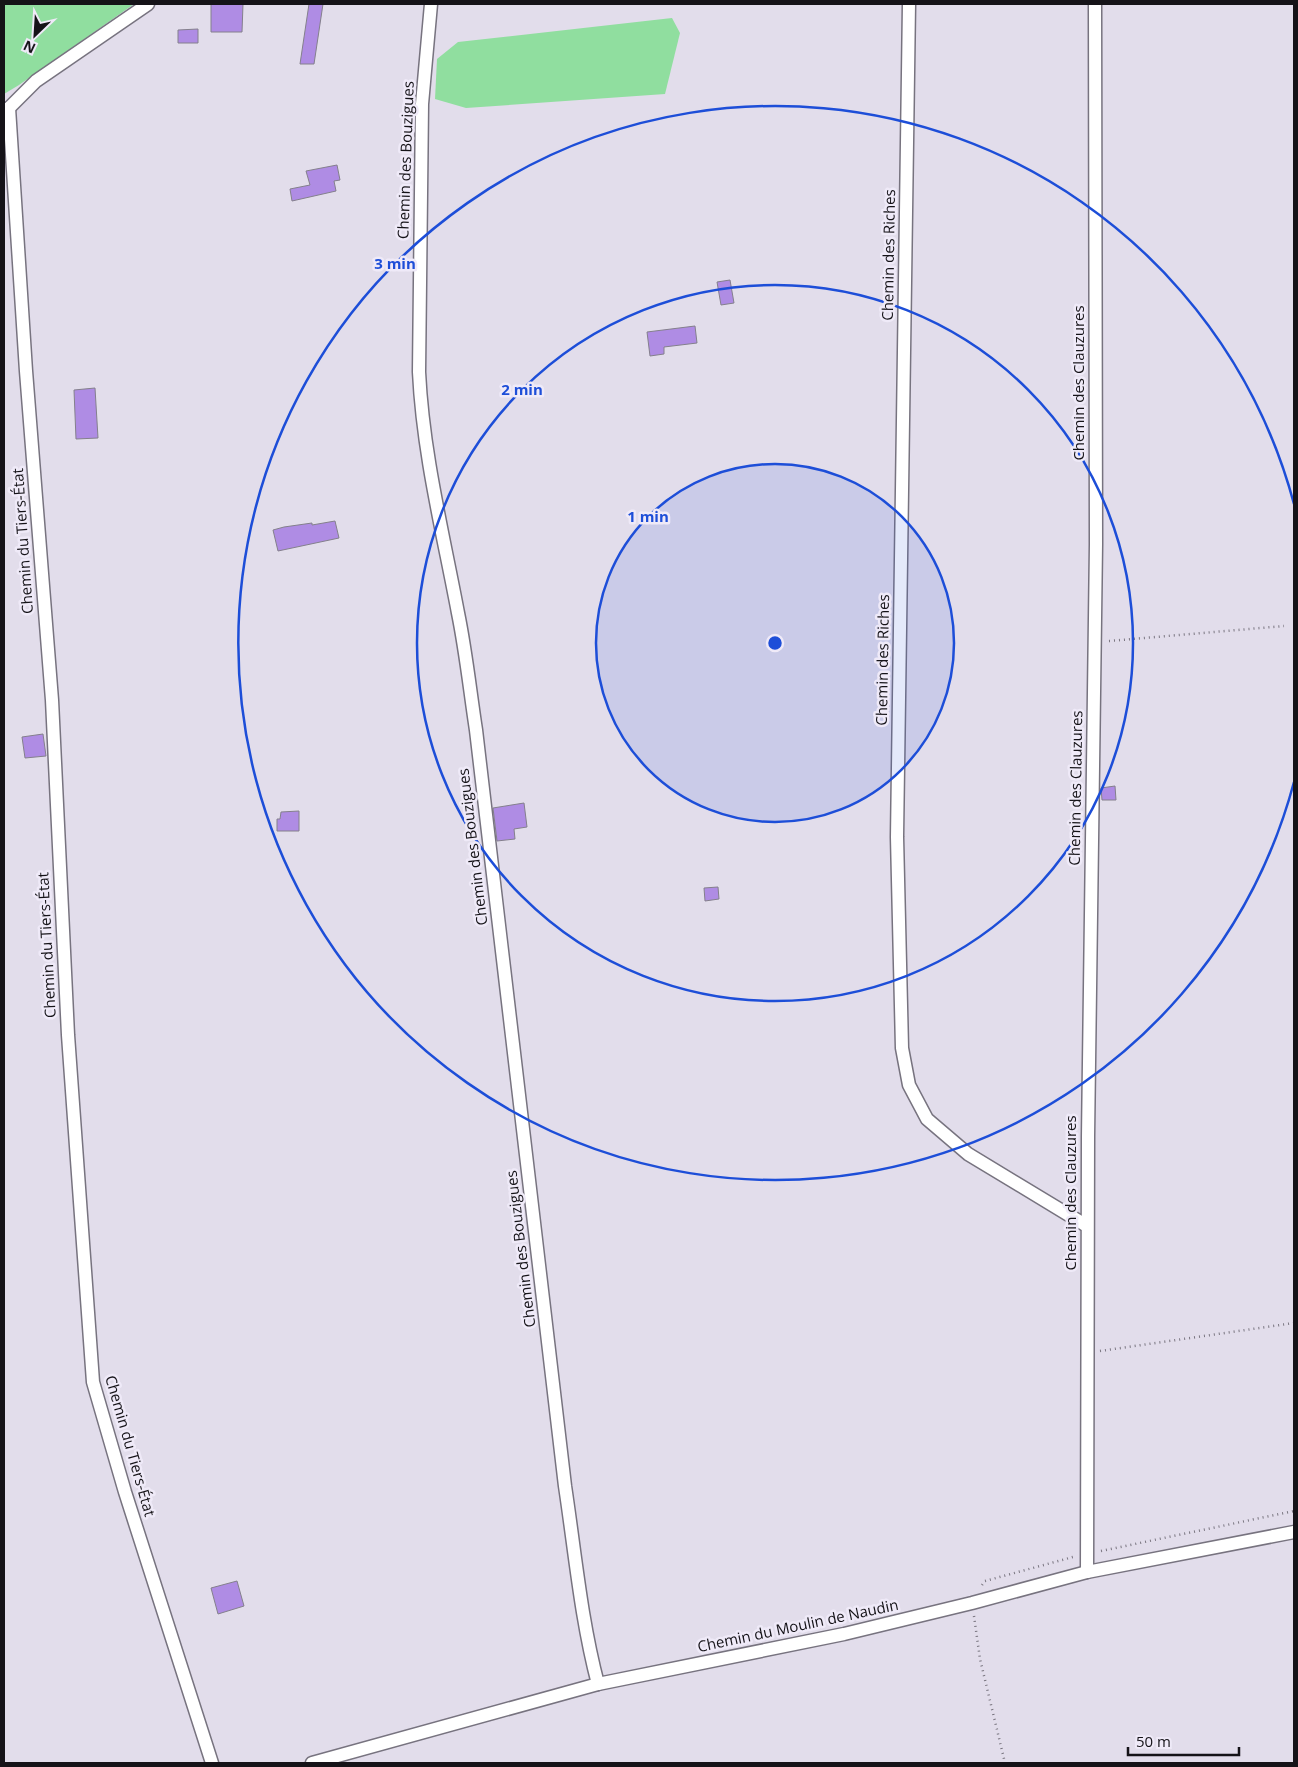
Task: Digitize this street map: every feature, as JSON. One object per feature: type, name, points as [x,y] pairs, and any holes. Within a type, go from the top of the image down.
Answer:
[{"type":"street","points":[[6,109],[36,81],[148,4]]},
{"type":"street","name":"Chemin des Bouzigues","points":[[431,4],[422,113],[419,372],[421,404],[428,460],[459,616],[476,730],[565,1486],[591,1658],[598,1684]]},
{"type":"street","name":"Chemin des Riches","points":[[908,4],[897,837],[902,1048],[909,1085],[927,1119],[968,1154],[1087,1226]]},
{"type":"street","name":"Chemin des Clauzures","points":[[1087,1572],[1087,1226],[1094,642],[1096,4]]},
{"type":"street","name":"Chemin du Tiers-État","points":[[6,109],[12,131],[26,371],[52,700],[68,1035],[93,1382],[125,1492],[212,1763]]},
{"type":"street","name":"Chemin du Moulin de Naudin","points":[[312,1763],[598,1684],[844,1634],[972,1603],[1087,1572],[1294,1532]]},
{"type":"path","points":[[1094,642],[1284,626]]},
{"type":"path","points":[[1087,1351],[1097,1352],[1294,1323]]},
{"type":"path","points":[[1005,1763],[980,1659],[972,1603],[985,1581],[1087,1553],[1294,1512]]},
{"type":"green space","points":[[4,4],[134,4],[4,94]]},
{"type":"green space","points":[[672,18],[680,33],[665,94],[466,108],[435,99],[437,59],[458,42]]},
{"type":"building","points":[[211,4],[243,4],[242,32],[211,32]]},
{"type":"building","points":[[309,4],[323,4],[314,64],[300,64]]},
{"type":"building","points":[[198,29],[198,43],[178,43],[178,30]]},
{"type":"building","points":[[337,165],[340,180],[334,181],[336,191],[292,201],[290,189],[310,185],[306,171]]},
{"type":"building","points":[[730,280],[734,303],[721,305],[717,282]]},
{"type":"building","points":[[695,326],[697,343],[664,347],[664,354],[650,356],[647,332]]},
{"type":"building","points":[[95,388],[98,438],[76,439],[74,390]]},
{"type":"building","points":[[335,521],[339,538],[278,551],[273,530]]},
{"type":"building","points":[[43,734],[46,756],[25,758],[22,737]]},
{"type":"building","points":[[1115,786],[1116,800],[1102,800],[1101,788]]},
{"type":"building","points":[[524,803],[527,827],[514,829],[515,839],[497,841],[493,808]]},
{"type":"building","points":[[299,811],[299,831],[277,831],[277,819],[280,819],[281,812]]},
{"type":"building","points":[[718,887],[719,899],[705,901],[704,888]]},
{"type":"building","points":[[237,1581],[244,1606],[218,1614],[211,1588]]}]
